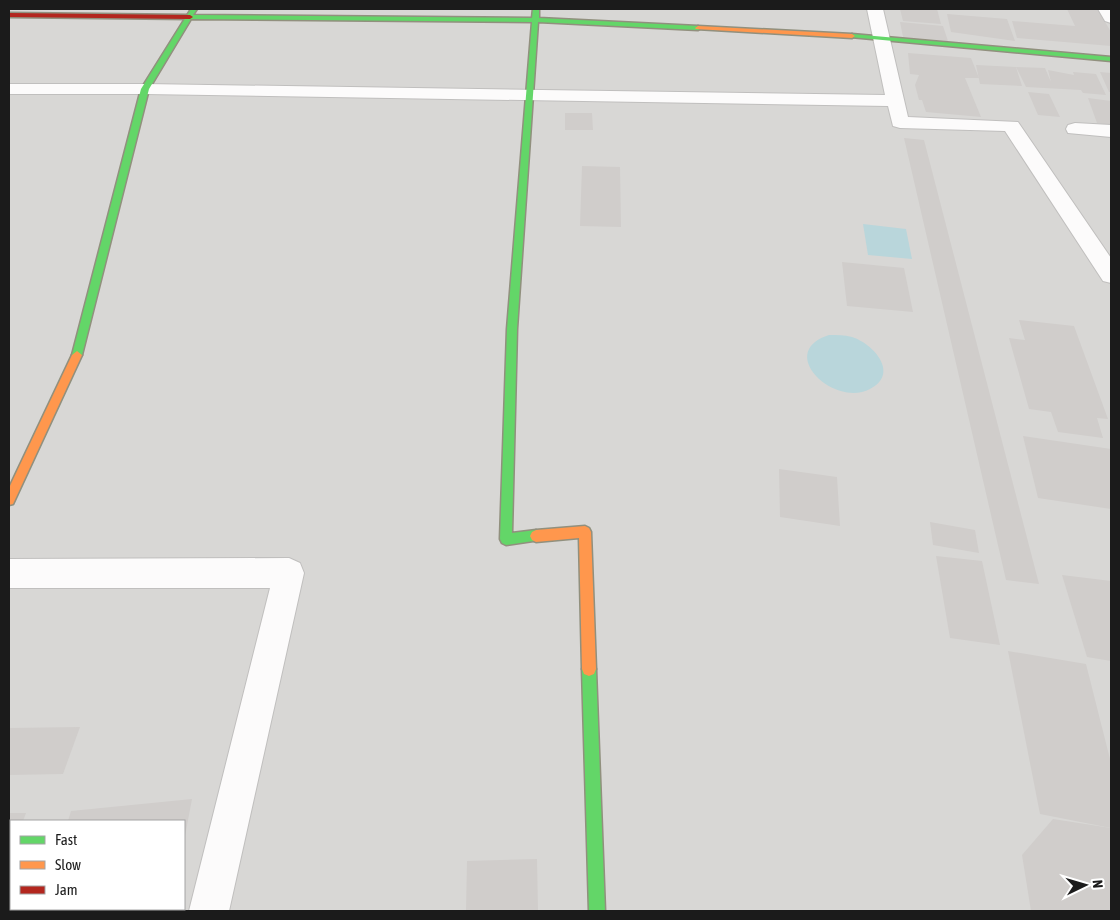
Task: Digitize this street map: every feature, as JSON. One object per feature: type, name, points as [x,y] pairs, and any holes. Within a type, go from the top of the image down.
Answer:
[{"type":"street","points":[[875,9],[900,122],[1010,126],[1111,275]]},
{"type":"street","points":[[1106,9],[1111,18]]},
{"type":"street","points":[[9,15],[192,12],[536,15],[882,38],[1111,59]]},
{"type":"street","points":[[9,500],[77,355],[145,89],[192,12]]},
{"type":"street","points":[[536,15],[512,329],[506,539],[585,532],[597,911]]},
{"type":"street","points":[[9,89],[145,89],[896,100]]},
{"type":"street","points":[[1075,129],[1111,130]]},
{"type":"street","points":[[9,573],[289,573],[209,911]]},
{"type":"shaded area","points":[[9,9],[1111,9],[1111,911],[9,911]]},
{"type":"water","points":[[863,224],[906,229],[912,259],[868,255]]},
{"type":"water","points":[[829,335],[852,337],[868,346],[881,360],[883,376],[879,383],[870,389],[856,393],[841,391],[827,385],[816,376],[809,365],[808,353],[814,343]]},
{"type":"building","points":[[900,9],[937,9],[941,24],[903,21]]},
{"type":"building","points":[[1067,9],[1098,10],[1111,32],[1111,46],[1017,38],[1012,21],[1075,26]]},
{"type":"building","points":[[947,14],[1007,19],[1015,41],[951,32]]},
{"type":"building","points":[[900,22],[943,26],[948,41],[903,37]]},
{"type":"building","points":[[908,53],[971,58],[979,78],[965,78],[981,117],[926,112],[922,100],[919,100],[915,85],[919,75],[910,74]]},
{"type":"building","points":[[976,65],[1016,67],[1022,86],[980,84]]},
{"type":"building","points":[[1016,67],[1045,68],[1051,82],[1048,70],[1074,75],[1073,72],[1096,74],[1106,95],[1083,93],[1081,90],[1026,87]]},
{"type":"building","points":[[1100,72],[1111,73],[1111,92],[1109,92]]},
{"type":"building","points":[[1028,92],[1049,94],[1060,117],[1038,115]]},
{"type":"building","points":[[1088,98],[1111,101],[1111,125],[1097,123]]},
{"type":"building","points":[[565,113],[592,113],[593,130],[565,130]]},
{"type":"building","points":[[904,138],[924,140],[1039,584],[1006,580]]},
{"type":"building","points":[[582,166],[620,167],[621,227],[580,226]]},
{"type":"building","points":[[842,262],[904,268],[913,312],[847,306]]},
{"type":"building","points":[[1019,320],[1074,326],[1108,419],[1097,418],[1103,438],[1058,432],[1051,412],[1029,409],[1009,338],[1025,340]]},
{"type":"building","points":[[1023,436],[1111,449],[1111,509],[1038,498]]},
{"type":"building","points":[[779,469],[837,477],[840,526],[780,517]]},
{"type":"building","points":[[930,522],[975,530],[979,553],[933,545]]},
{"type":"building","points":[[936,556],[982,561],[1000,645],[950,638]]},
{"type":"building","points":[[1062,575],[1111,581],[1111,661],[1087,657]]},
{"type":"building","points":[[1008,651],[1086,664],[1111,763],[1111,828],[1040,814]]},
{"type":"building","points":[[80,727],[63,774],[9,775],[9,728]]},
{"type":"building","points":[[192,799],[185,836],[185,820],[68,820],[71,811]]},
{"type":"building","points":[[9,813],[26,813],[23,820],[10,820],[9,860]]},
{"type":"building","points":[[1053,819],[1111,828],[1111,911],[1031,911],[1022,855]]},
{"type":"building","points":[[537,859],[538,911],[466,911],[467,861]]},
{"type":"traffic: fast","points":[[77,355],[145,89],[194,9]]},
{"type":"traffic: fast","points":[[536,9],[512,329],[506,539],[536,536]]},
{"type":"traffic: fast","points":[[190,17],[535,20],[698,28]]},
{"type":"traffic: fast","points":[[852,36],[1111,59]]},
{"type":"traffic: fast","points":[[589,669],[597,911]]},
{"type":"traffic: slow","points":[[698,28],[852,36]]},
{"type":"traffic: slow","points":[[9,500],[77,355]]},
{"type":"traffic: slow","points":[[536,536],[585,532],[589,669]]},
{"type":"traffic: jam","points":[[9,15],[190,17]]}]
